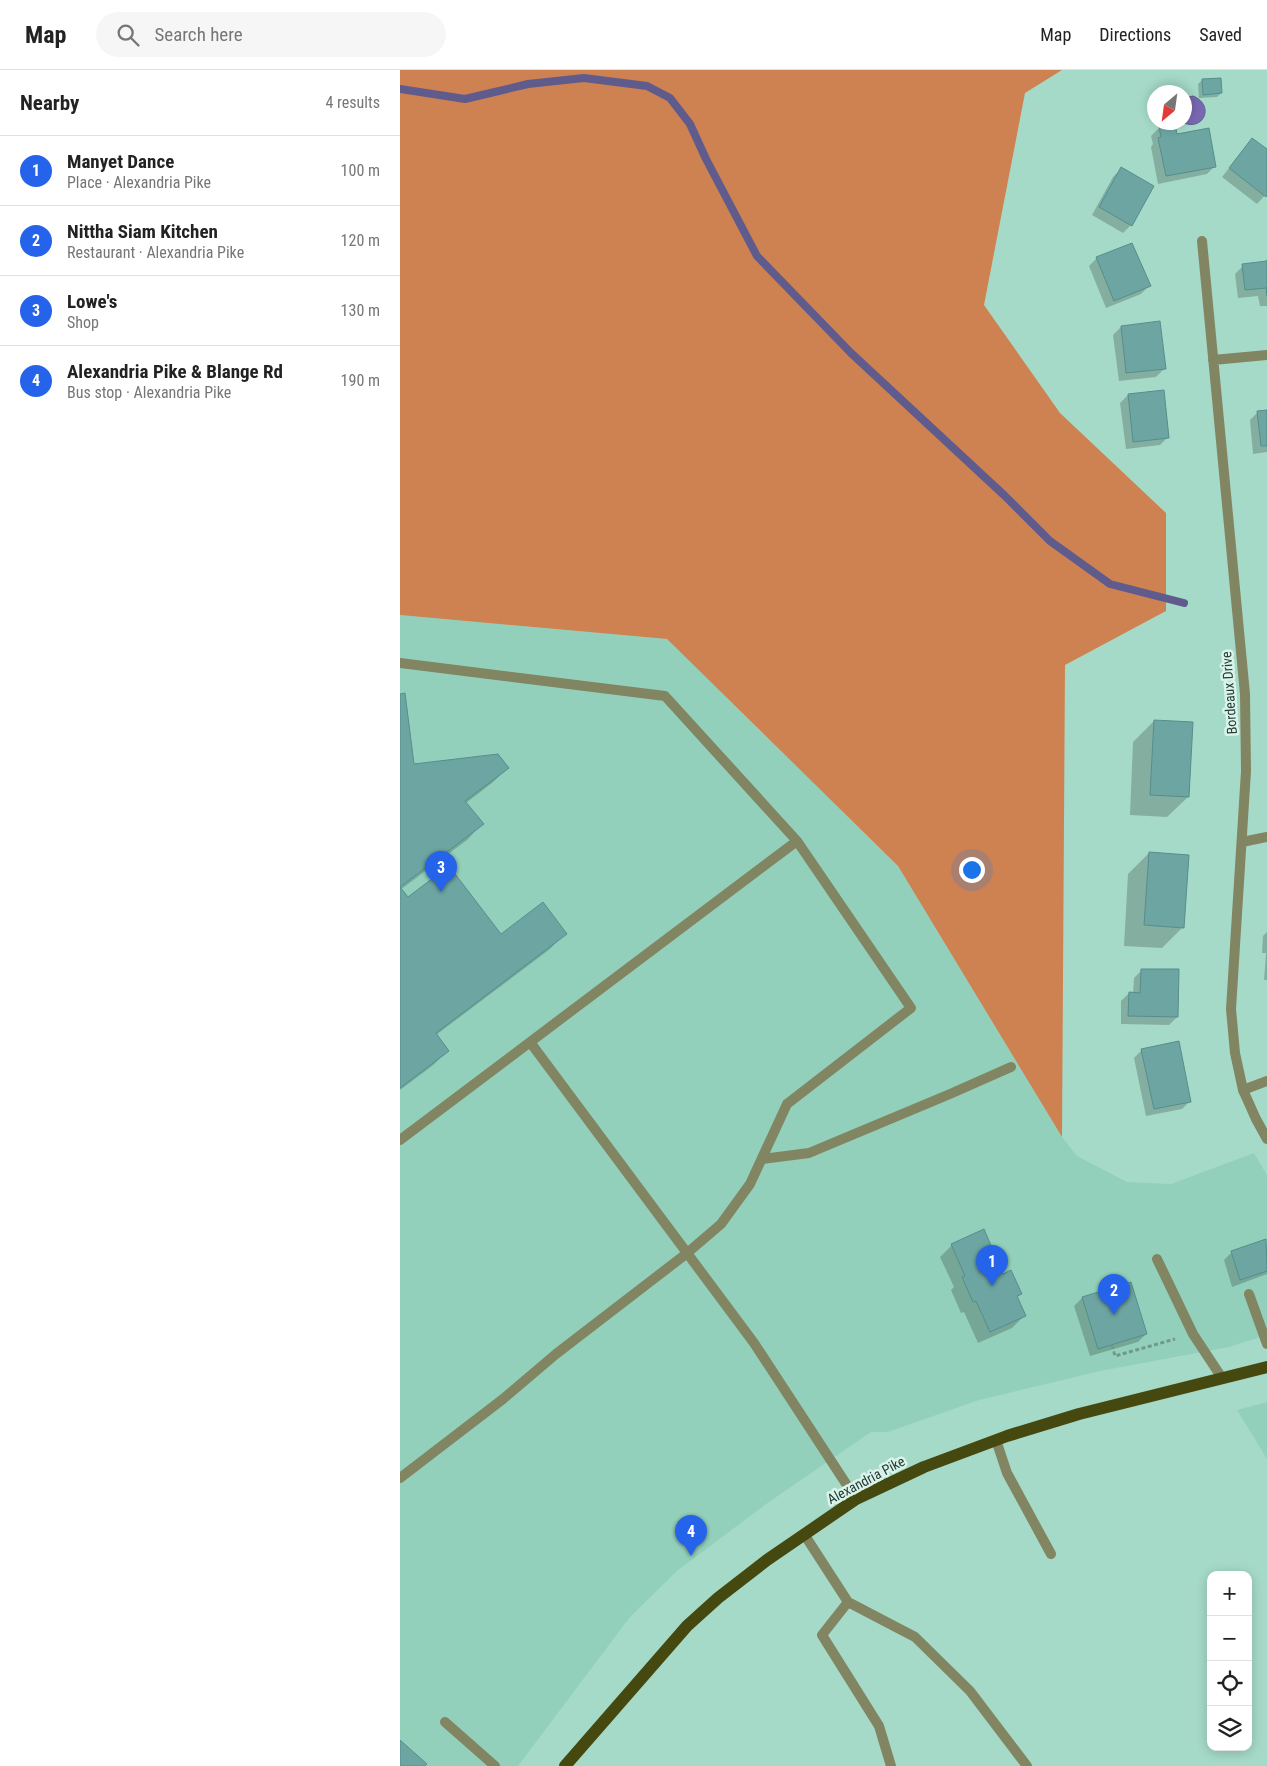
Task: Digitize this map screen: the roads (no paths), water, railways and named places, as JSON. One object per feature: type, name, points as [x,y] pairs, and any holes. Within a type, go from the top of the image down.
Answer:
[{"type":"main road","name":"Alexandria Pike","points":[[565,1766],[687,1626],[718,1598],[804,1534],[856,1499],[924,1466],[996,1440],[1079,1414],[1267,1367]]},
{"type":"street","name":"Bordeaux Drive","points":[[1202,241],[1245,694],[1246,771],[1231,1009],[1235,1053],[1243,1090],[1267,1138]]},
{"type":"street","points":[[1213,360],[1267,355]]},
{"type":"street","points":[[400,663],[666,696],[797,841],[911,1008],[787,1104],[750,1184],[722,1224],[556,1354],[503,1399],[400,1478]]},
{"type":"street","points":[[1242,842],[1267,837]]},
{"type":"street","points":[[400,1140],[797,841]]},
{"type":"street","points":[[530,1042],[754,1344],[856,1499]]},
{"type":"street","points":[[762,1159],[809,1153],[1011,1067]]},
{"type":"street","points":[[1243,1090],[1267,1081]]},
{"type":"street","points":[[1157,1259],[1193,1334],[1222,1378]]},
{"type":"street","points":[[1249,1294],[1267,1344]]},
{"type":"street","points":[[996,1440],[1007,1473],[1051,1554]]},
{"type":"street","points":[[804,1534],[848,1602],[915,1637],[970,1691],[1027,1766]]},
{"type":"street","points":[[848,1602],[822,1635],[879,1726],[890,1766]]},
{"type":"street","points":[[445,1722],[495,1766]]},
{"type":"waterway","points":[[400,89],[465,99],[528,84],[584,78],[647,86],[670,98],[690,124],[706,159],[757,256],[851,353],[1005,496],[1050,541],[1110,584],[1184,603]]},
{"type":"place","name":"Lowe's","points":[[441,892]]},
{"type":"place","name":"Manyet Dance","points":[[992,1286]]},
{"type":"place","name":"Nittha Siam Kitchen","points":[[1114,1315]]},
{"type":"place","name":"Alexandria Pike & Blange Rd","points":[[691,1556]]}]
